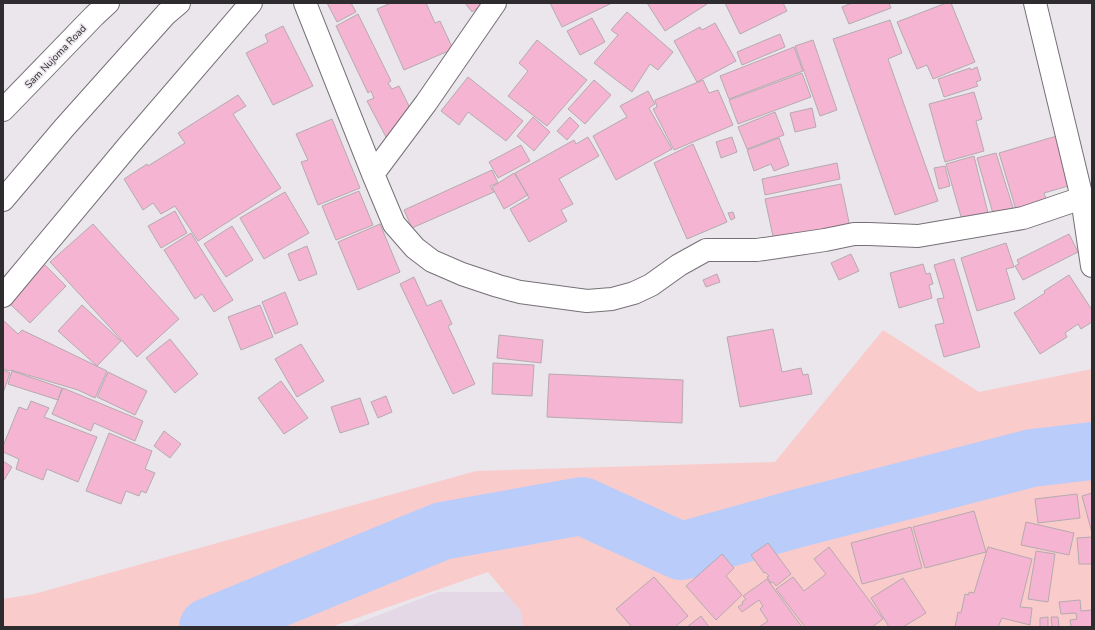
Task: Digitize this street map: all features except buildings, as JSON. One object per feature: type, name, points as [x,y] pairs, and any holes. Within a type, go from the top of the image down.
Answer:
[{"type":"main road","points":[[3,200],[64,128],[166,14],[179,3]]},
{"type":"main road","points":[[3,296],[128,146],[251,3]]},
{"type":"main road","points":[[305,3],[394,224],[415,248],[432,261],[462,274],[520,292],[586,301],[612,299],[634,294],[651,285],[679,265],[706,250],[757,250],[825,240],[854,234],[918,236],[1023,218],[1082,198]]},
{"type":"main road","points":[[373,174],[426,102],[495,3]]},
{"type":"main road","points":[[1035,3],[1082,198],[1092,266]]},
{"type":"main road","name":"Sam Nujoma Road","points":[[3,110],[101,10]]},
{"type":"shaded area","points":[[883,330],[979,392],[1092,369],[1092,627],[523,627],[521,611],[488,572],[331,627],[3,627],[3,599],[34,594],[476,471],[775,462]]},
{"type":"shaded area","points":[[438,592],[523,592],[586,627],[348,627]]},
{"type":"waterway","points":[[208,627],[442,531],[582,506],[681,551],[799,518],[1032,458],[1092,451]]}]
